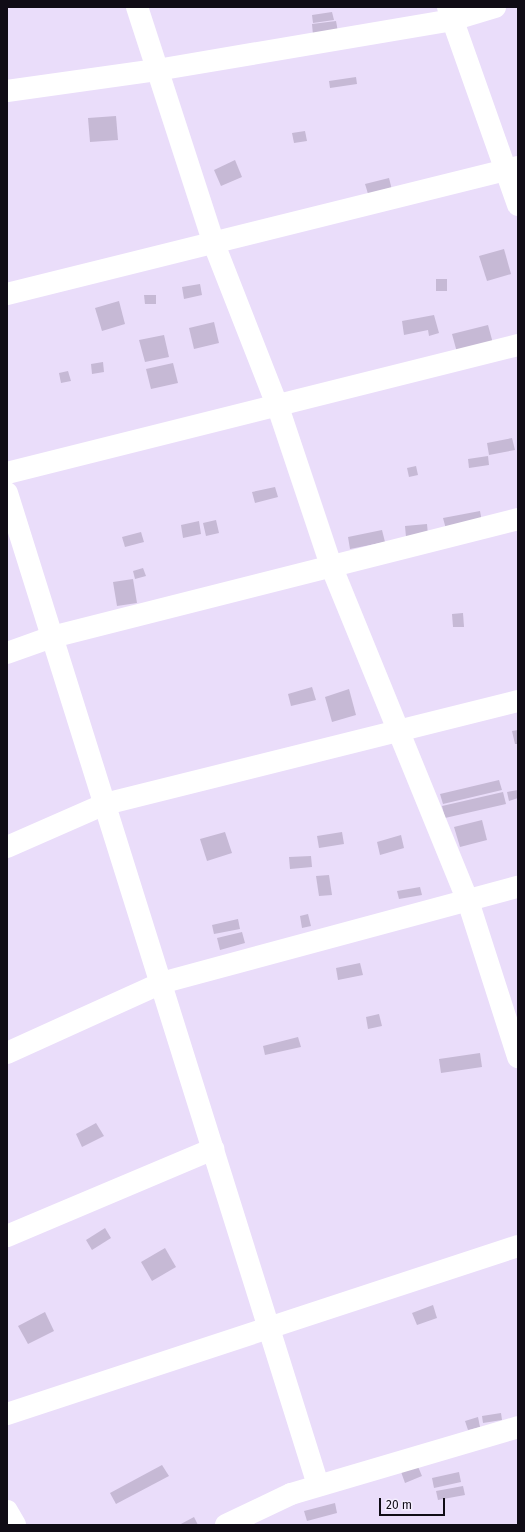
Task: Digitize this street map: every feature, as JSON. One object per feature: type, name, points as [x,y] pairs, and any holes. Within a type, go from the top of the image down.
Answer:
[{"type":"street","points":[[137,7],[214,244],[278,407],[332,568],[468,902],[518,1057]]},
{"type":"street","points":[[7,91],[158,70],[450,13],[494,7]]},
{"type":"street","points":[[450,13],[512,168],[518,205]]},
{"type":"street","points":[[7,294],[214,244],[512,168]]},
{"type":"street","points":[[7,473],[278,407],[518,345]]},
{"type":"street","points":[[7,493],[318,1485]]},
{"type":"street","points":[[7,652],[52,637],[332,568],[518,519]]},
{"type":"street","points":[[7,848],[105,804],[398,733],[518,700]]},
{"type":"street","points":[[7,1053],[161,983],[468,902],[518,887]]},
{"type":"street","points":[[7,1236],[213,1149]]},
{"type":"street","points":[[7,1414],[518,1246]]},
{"type":"street","points":[[226,1525],[291,1494],[518,1427]]},
{"type":"street","points":[[7,1511],[15,1525]]},
{"type":"building","points":[[332,12],[334,20],[313,23],[312,15]]},
{"type":"building","points":[[336,21],[338,32],[313,35],[312,24]]},
{"type":"building","points":[[356,77],[357,84],[330,88],[329,81]]},
{"type":"building","points":[[116,116],[118,140],[90,142],[88,118]]},
{"type":"building","points":[[305,131],[307,141],[294,143],[292,133]]},
{"type":"building","points":[[235,160],[242,177],[221,186],[214,170]]},
{"type":"building","points":[[389,178],[392,190],[369,197],[365,184]]},
{"type":"building","points":[[504,249],[511,274],[487,281],[479,256]]},
{"type":"building","points":[[436,279],[447,279],[447,291],[436,291]]},
{"type":"building","points":[[200,284],[202,295],[184,299],[182,287]]},
{"type":"building","points":[[144,295],[156,295],[156,304],[145,304]]},
{"type":"building","points":[[119,301],[125,324],[102,331],[95,308]]},
{"type":"building","points":[[434,315],[439,333],[429,336],[428,330],[404,335],[402,321]]},
{"type":"building","points":[[214,322],[219,343],[194,349],[189,328]]},
{"type":"building","points":[[488,325],[494,347],[458,356],[452,334]]},
{"type":"building","points":[[164,335],[169,357],[145,362],[139,340]]},
{"type":"building","points":[[103,362],[104,372],[92,374],[91,364]]},
{"type":"building","points":[[173,363],[178,383],[151,389],[146,369]]},
{"type":"building","points":[[68,371],[71,381],[61,383],[59,373]]},
{"type":"building","points":[[512,438],[515,450],[489,455],[487,443]]},
{"type":"building","points":[[488,456],[489,465],[469,468],[468,459]]},
{"type":"building","points":[[416,466],[418,475],[409,477],[407,468]]},
{"type":"building","points":[[275,487],[278,497],[255,503],[252,492]]},
{"type":"building","points":[[480,511],[482,522],[446,529],[443,518]]},
{"type":"building","points":[[216,520],[219,533],[206,536],[203,523]]},
{"type":"building","points":[[199,521],[201,534],[183,538],[181,525]]},
{"type":"building","points":[[427,524],[428,535],[406,537],[405,526]]},
{"type":"building","points":[[382,530],[385,542],[350,549],[348,537]]},
{"type":"building","points":[[141,532],[144,542],[125,547],[122,537]]},
{"type":"building","points":[[143,568],[146,576],[135,579],[133,571]]},
{"type":"building","points":[[133,579],[137,603],[117,606],[113,582]]},
{"type":"building","points":[[463,613],[464,627],[453,627],[452,614]]},
{"type":"building","points":[[312,687],[316,700],[291,706],[288,694]]},
{"type":"building","points":[[349,689],[356,715],[332,722],[325,697]]},
{"type":"building","points":[[518,730],[518,744],[515,744],[512,731]]},
{"type":"building","points":[[499,780],[502,790],[443,804],[440,794]]},
{"type":"building","points":[[518,790],[518,798],[509,801],[507,792]]},
{"type":"building","points":[[503,792],[506,804],[445,818],[442,806]]},
{"type":"building","points":[[482,820],[487,840],[460,847],[454,827]]},
{"type":"building","points":[[225,832],[232,853],[207,861],[200,839]]},
{"type":"building","points":[[342,832],[344,844],[319,848],[317,836]]},
{"type":"building","points":[[401,835],[404,848],[380,855],[377,842]]},
{"type":"building","points":[[311,856],[312,867],[290,869],[289,857]]},
{"type":"building","points":[[329,875],[332,895],[319,896],[316,876]]},
{"type":"building","points":[[420,887],[422,895],[399,899],[397,891]]},
{"type":"building","points":[[308,914],[311,926],[302,928],[300,916]]},
{"type":"building","points":[[238,919],[240,929],[214,934],[212,925]]},
{"type":"building","points":[[242,932],[245,943],[220,950],[217,938]]},
{"type":"building","points":[[360,963],[363,975],[338,980],[336,968]]},
{"type":"building","points":[[379,1014],[382,1026],[368,1029],[366,1017]]},
{"type":"building","points":[[298,1037],[301,1047],[265,1055],[263,1046]]},
{"type":"building","points":[[480,1053],[482,1067],[441,1073],[439,1059]]},
{"type":"building","points":[[96,1123],[104,1136],[82,1147],[76,1134]]},
{"type":"building","points":[[105,1228],[111,1238],[92,1250],[86,1240]]},
{"type":"building","points":[[165,1248],[176,1267],[152,1281],[141,1262]]},
{"type":"building","points":[[433,1305],[437,1318],[417,1325],[412,1313]]},
{"type":"building","points":[[45,1312],[54,1331],[28,1344],[18,1326]]},
{"type":"building","points":[[501,1413],[502,1420],[483,1423],[482,1416]]},
{"type":"building","points":[[478,1417],[480,1427],[468,1430],[465,1421]]},
{"type":"building","points":[[416,1462],[422,1476],[405,1483],[400,1469]]},
{"type":"building","points":[[162,1465],[169,1476],[116,1504],[110,1493]]},
{"type":"building","points":[[459,1472],[461,1482],[434,1488],[432,1478]]},
{"type":"building","points":[[463,1486],[465,1495],[438,1500],[436,1491]]},
{"type":"building","points":[[335,1503],[337,1513],[307,1521],[304,1511]]},
{"type":"building","points":[[194,1517],[198,1525],[179,1525]]}]
